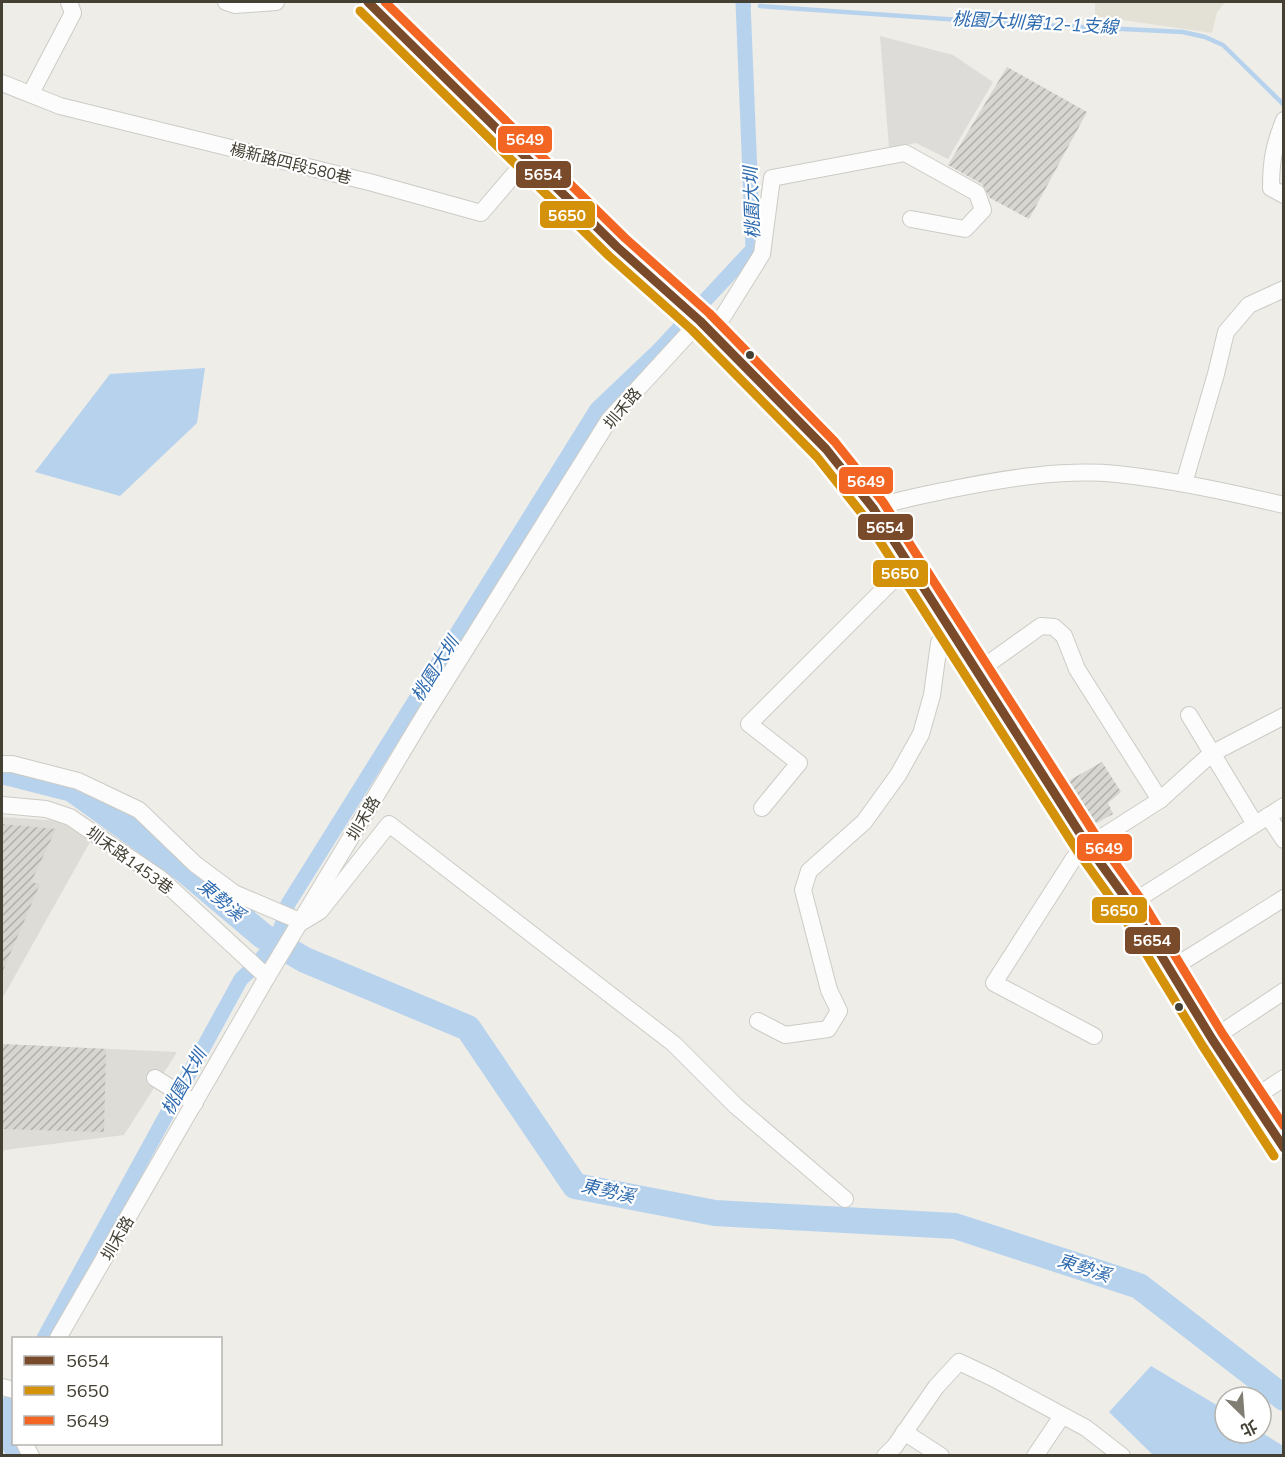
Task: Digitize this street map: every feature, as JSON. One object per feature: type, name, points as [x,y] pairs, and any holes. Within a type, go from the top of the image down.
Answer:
[{"type":"main road","points":[[368,2],[617,247],[700,322],[826,449],[873,508],[1089,846],[1130,904],[1169,970],[1284,1149]]},
{"type":"street","points":[[2,83],[31,93],[73,13],[69,2]]},
{"type":"street","points":[[226,2],[235,5],[276,2]]},
{"type":"street","name":"楊新路四段580巷","points":[[31,93],[60,106],[373,183],[481,213],[528,158]]},
{"type":"street","points":[[1284,120],[1275,142],[1271,162],[1271,188],[1284,195]]},
{"type":"street","name":"圳禾路","points":[[59,1337],[297,922],[609,420],[762,254],[772,178],[905,153],[977,193],[983,210],[965,229],[911,219]]},
{"type":"street","points":[[1184,483],[1226,332],[1249,305],[1284,289]]},
{"type":"street","points":[[873,508],[897,500],[985,483],[1051,474],[1115,474],[1184,483],[1284,504]]},
{"type":"street","points":[[762,808],[799,763],[749,724],[909,564]]},
{"type":"street","points":[[978,671],[1041,626],[1054,627],[1064,636],[1077,669],[1160,800]]},
{"type":"street","points":[[758,1021],[785,1035],[828,1029],[839,1011],[829,990],[803,890],[809,871],[864,822],[898,775],[921,734],[932,695],[939,643],[950,627]]},
{"type":"street","points":[[1189,714],[1211,754],[1262,820],[1284,840]]},
{"type":"street","points":[[1094,1036],[994,983],[1074,858],[1160,800],[1211,754],[1284,716]]},
{"type":"street","points":[[2,764],[12,764],[78,781],[139,810],[195,864],[234,893],[297,922],[320,911],[389,824],[674,1044],[736,1106],[845,1199]]},
{"type":"street","name":"圳禾路1453巷","points":[[2,805],[46,809],[70,817],[161,879],[248,960],[267,973]]},
{"type":"street","points":[[1130,904],[1284,806]]},
{"type":"street","points":[[1169,970],[1284,898]]},
{"type":"street","points":[[1212,1038],[1284,991]]},
{"type":"street","points":[[155,1078],[195,1103]]},
{"type":"street","points":[[1252,1099],[1284,1078]]},
{"type":"street","points":[[885,1455],[895,1446],[936,1387],[959,1362],[1086,1428],[1122,1455]]},
{"type":"street","points":[[1035,1455],[1062,1416]]},
{"type":"street","points":[[904,1432],[941,1455]]},
{"type":"shaded area","points":[[1095,2],[1225,2],[1217,12],[1212,33],[1095,16]]},
{"type":"shaded area","points":[[880,36],[953,55],[993,82],[948,159],[916,143],[889,148]]},
{"type":"shaded area","points":[[2,817],[60,821],[90,842],[2,999]]},
{"type":"shaded area","points":[[2,1044],[177,1052],[124,1135],[5,1150],[2,1153]]},
{"type":"water","points":[[205,368],[197,423],[120,496],[35,472],[110,374]]},
{"type":"water","points":[[1151,1366],[1213,1403],[1213,1445],[1273,1445],[1273,1440],[1283,1446],[1283,1455],[1153,1455],[1109,1412]]},
{"type":"building","points":[[1007,67],[1087,112],[1029,219],[990,198],[982,184],[948,165]]},
{"type":"building","points":[[1102,762],[1121,792],[1108,803],[1113,814],[1090,827],[1063,784]]},
{"type":"building","points":[[2,824],[56,829],[31,882],[40,884],[2,973]]},
{"type":"building","points":[[2,1044],[106,1049],[104,1132],[2,1129]]},
{"type":"waterway","name":"桃園大圳","points":[[45,1337],[241,979],[258,963],[277,937],[288,904],[597,409],[658,351],[753,249],[743,2]]},
{"type":"waterway","name":"桃園大圳第12-1支線","points":[[743,6],[749,6]]},
{"type":"waterway","name":"桃園大圳第12-1支線","points":[[760,6],[1003,23],[1183,32],[1205,37],[1223,45],[1284,105]]},
{"type":"waterway","name":"東勢溪","points":[[2,771],[72,789],[186,871],[263,936],[305,960],[468,1028],[575,1186],[715,1213],[955,1226],[1139,1286],[1284,1398]]},
{"type":"waterway","name":"桃園大圳","points":[[12,1399],[4,1413],[10,1447],[15,1456]]},
{"type":"transit line","name":"5654","points":[[368,2],[617,247],[700,321],[826,449],[873,508],[1088,846],[1130,904],[1212,1039],[1284,1148]]},
{"type":"transit line","name":"5649","points":[[385,2],[625,238],[709,313],[835,442],[883,502],[1098,839],[1140,898],[1222,1033],[1284,1126]]},
{"type":"transit line","name":"5650","points":[[360,11],[609,256],[692,330],[817,457],[863,515],[1078,852],[1120,911],[1202,1045],[1274,1156]]}]
